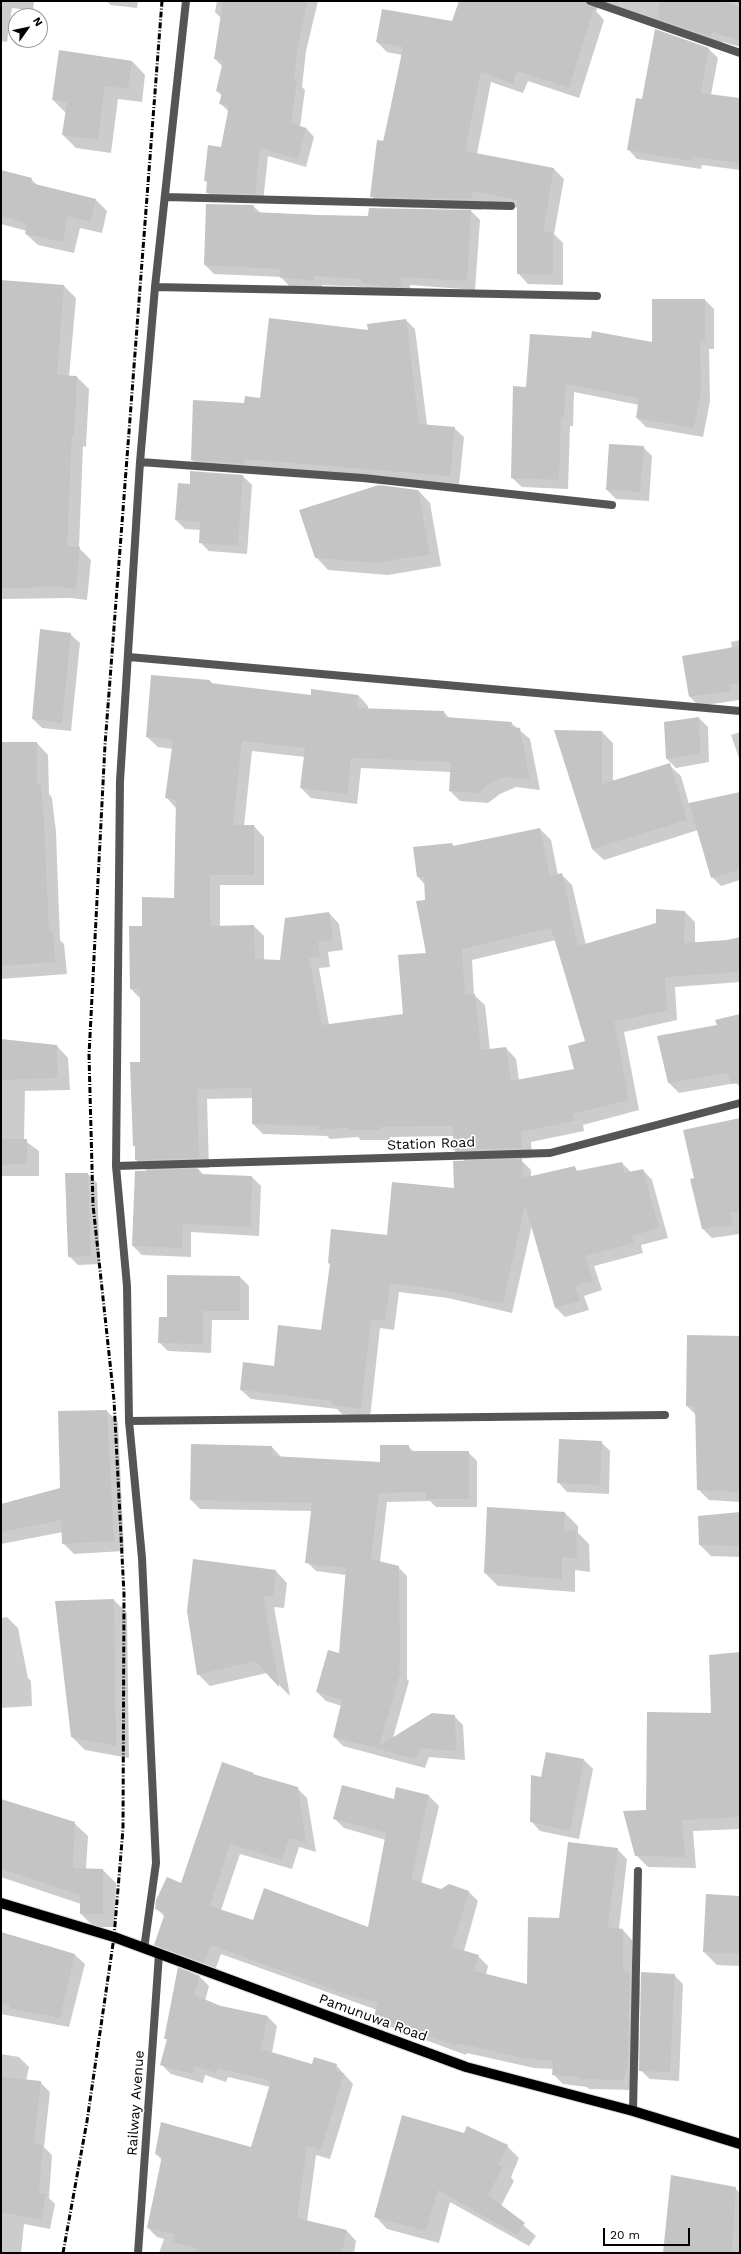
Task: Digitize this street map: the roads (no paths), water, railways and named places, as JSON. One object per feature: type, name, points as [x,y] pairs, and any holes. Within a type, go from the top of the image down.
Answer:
[{"type":"main road","name":"Pamunuwa Road","points":[[1,1903],[114,1937],[466,2067],[633,2111],[740,2144]]},
{"type":"street","points":[[144,1949],[156,1863],[142,1558],[129,1421],[127,1286],[116,1166],[120,781],[129,657],[140,462],[155,287],[166,197],[186,1]]},
{"type":"street","points":[[590,1],[740,53]]},
{"type":"street","points":[[166,197],[511,206]]},
{"type":"street","points":[[155,287],[597,296]]},
{"type":"street","points":[[140,462],[363,478],[612,505]]},
{"type":"street","points":[[129,657],[740,711]]},
{"type":"street","name":"Station Road","points":[[116,1166],[550,1153],[740,1103]]},
{"type":"street","points":[[129,1421],[665,1415]]},
{"type":"street","points":[[633,2111],[638,1870]]},
{"type":"street","name":"Railway Avenue","points":[[138,2253],[160,1954]]},
{"type":"railway","points":[[63,2253],[87,2121],[114,1937],[123,1829],[124,1594],[114,1400],[93,1205],[89,1055],[105,745],[162,1]]}]
